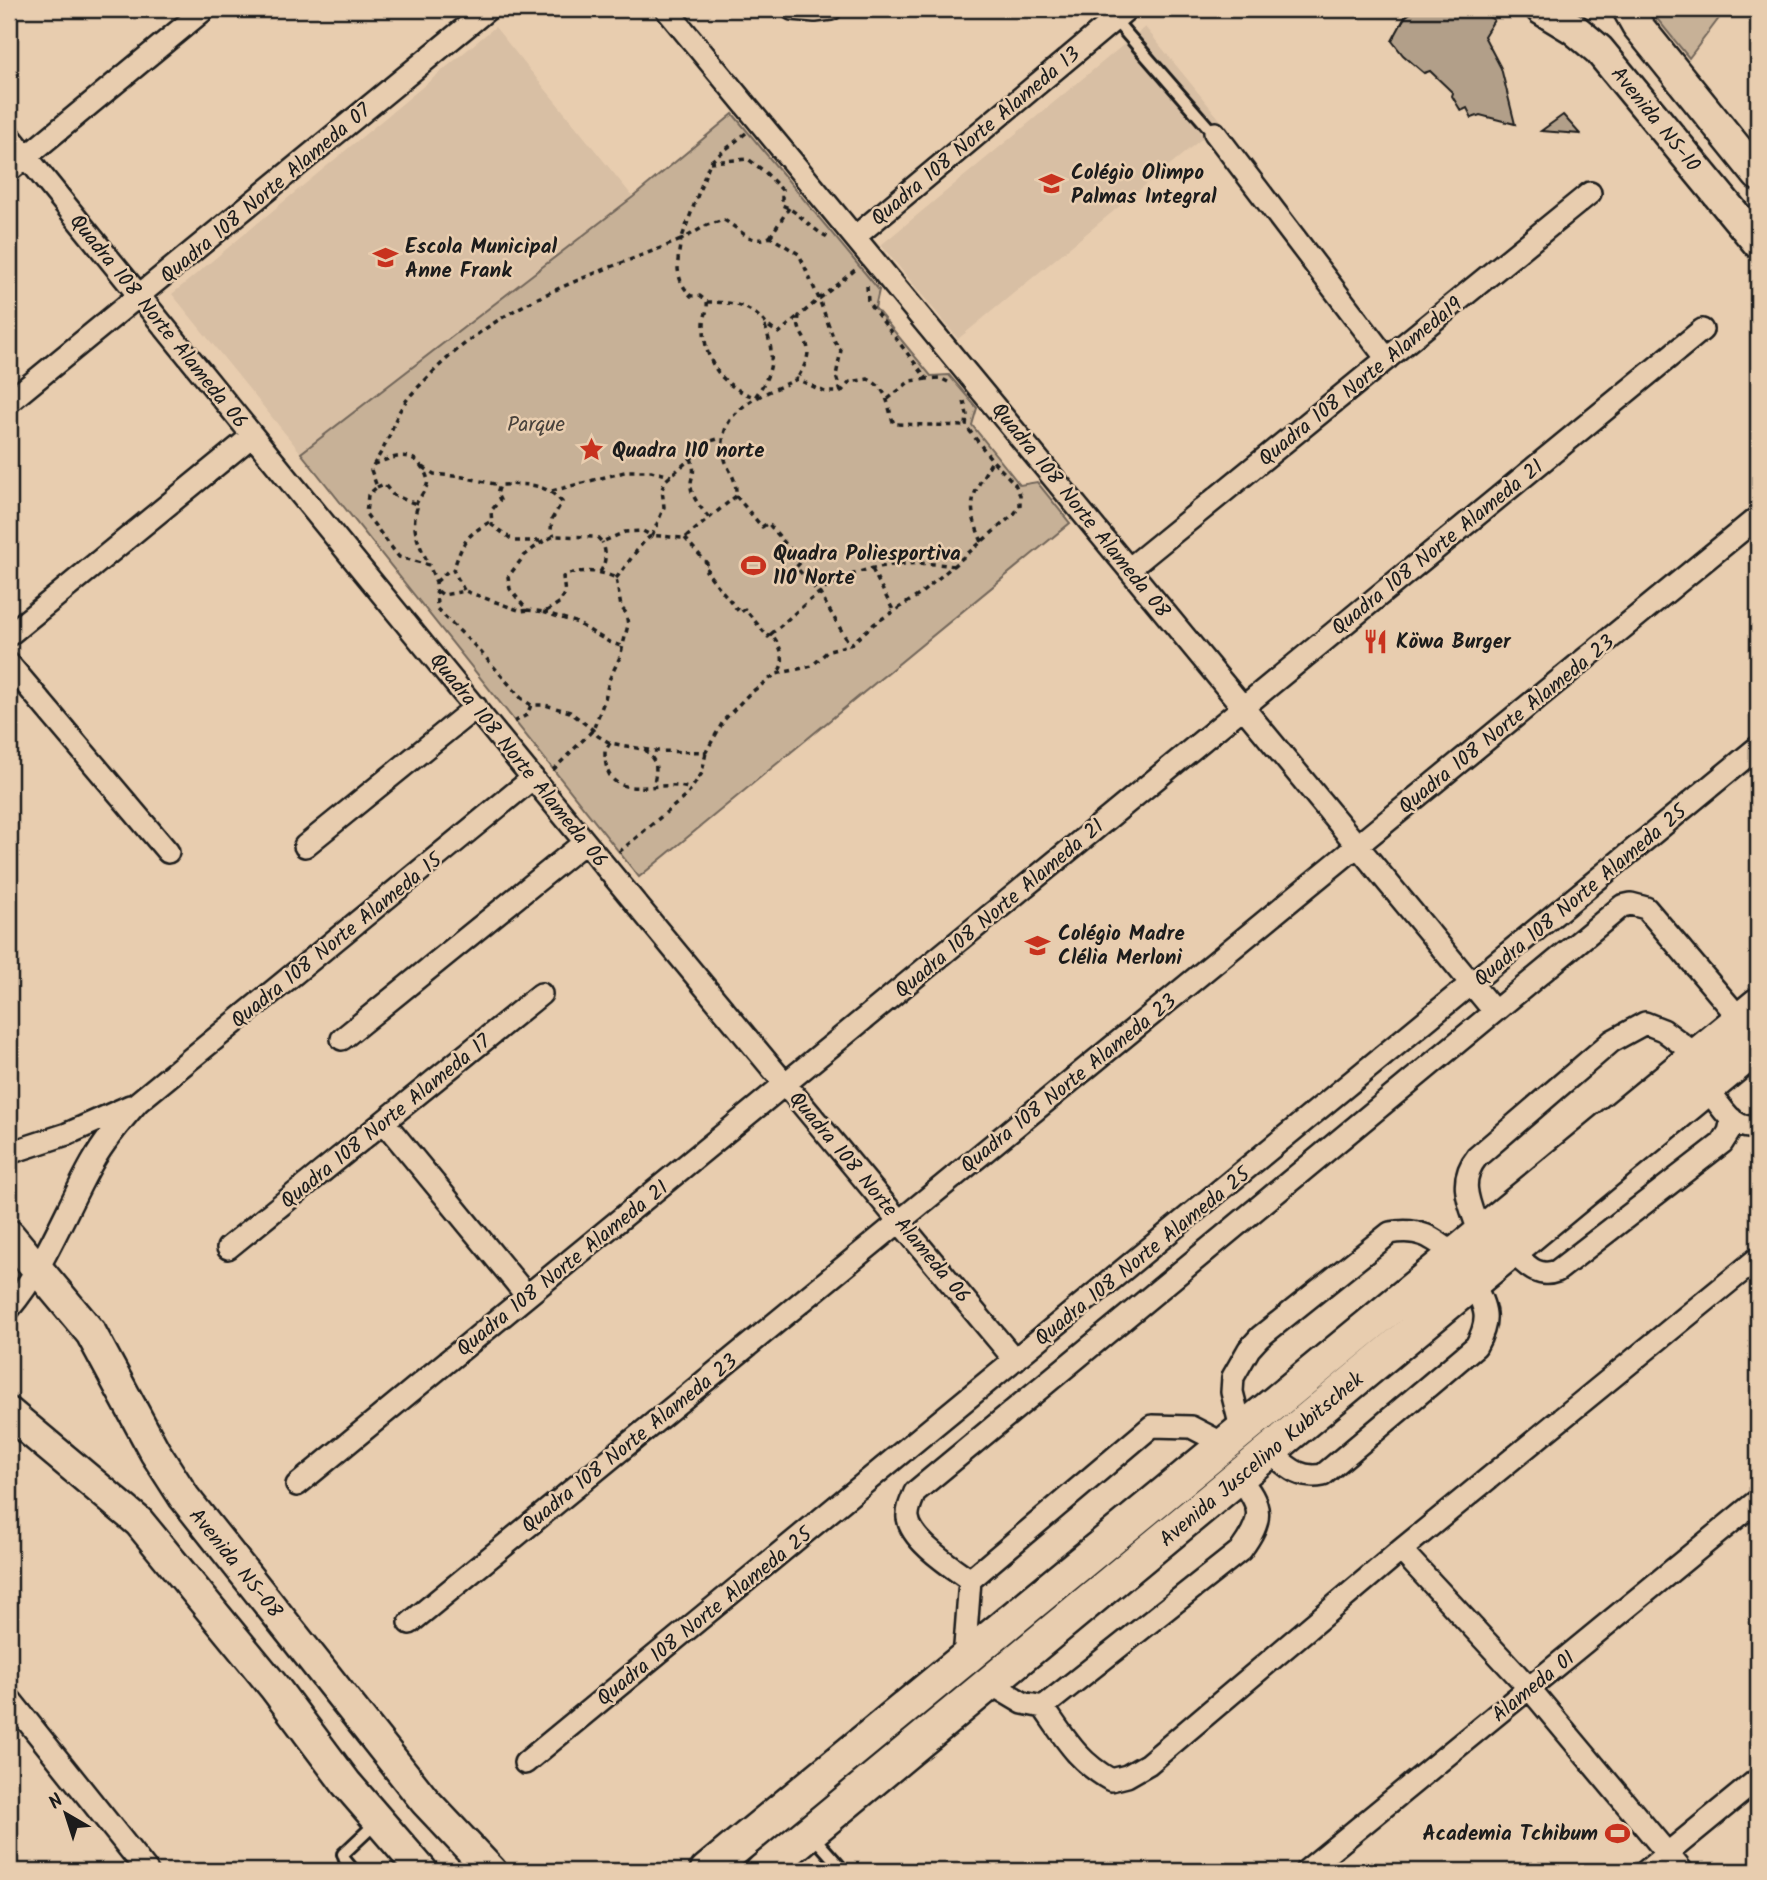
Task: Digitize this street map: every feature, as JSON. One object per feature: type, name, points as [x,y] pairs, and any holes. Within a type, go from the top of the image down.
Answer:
[{"type":"main road","name":"Avenida Juscelino Kubitschek","points":[[707,1871],[1698,1056],[1753,1024]]},
{"type":"main road","name":"Avenida Juscelino Kubitschek","points":[[763,1871],[991,1685],[1238,1476],[1707,1088],[1753,1024]]},
{"type":"street","points":[[9,171],[205,9]]},
{"type":"street","name":"Quadra 108 Norte Alameda 07","points":[[9,402],[488,9]]},
{"type":"street","name":"Quadra 108 Norte Alameda 08","points":[[667,9],[1494,1011]]},
{"type":"street","points":[[792,9],[831,9]]},
{"type":"street","name":"Avenida NS-10","points":[[1541,9],[1574,29],[1599,50],[1758,243]]},
{"type":"street","name":"Avenida NS-10","points":[[1628,9],[1637,25],[1758,174]]},
{"type":"street","name":"Quadra 108 Norte Alameda 13","points":[[856,236],[1121,14]]},
{"type":"street","points":[[1211,130],[1387,359]]},
{"type":"street","name":"Quadra 108 Norte Alameda 06","points":[[9,135],[475,707],[543,774],[585,842],[1015,1360]]},
{"type":"street","name":"Quadra 108 Norte Alameda19","points":[[1129,569],[1590,193]]},
{"type":"street","name":"Quadra 108 Norte Alameda 21","points":[[298,1485],[1702,330]]},
{"type":"street","points":[[9,635],[252,436]]},
{"type":"street","name":"Quadra 108 Norte Alameda 23","points":[[410,1623],[1758,517]]},
{"type":"street","points":[[9,664],[168,852]]},
{"type":"street","points":[[304,846],[475,707]]},
{"type":"street","name":"Quadra 108 Norte Alameda 25","points":[[525,1763],[1758,747]]},
{"type":"street","name":"Quadra 108 Norte Alameda 15","points":[[138,1102],[543,774]]},
{"type":"street","points":[[342,1040],[585,842]]},
{"type":"street","points":[[970,1580],[920,1541],[912,1530],[908,1518],[909,1504],[915,1492],[1622,906],[1631,904],[1646,908],[1656,917],[1753,1024]]},
{"type":"street","name":"Quadra 108 Norte Alameda 17","points":[[228,1248],[541,994]]},
{"type":"street","points":[[964,1659],[965,1618],[970,1580],[1152,1426],[1191,1427],[1234,1438],[1233,1377],[1249,1349],[1259,1336],[1390,1233],[1408,1231],[1468,1245],[1468,1168],[1476,1157],[1612,1041],[1645,1023],[1663,1030],[1698,1056]]},
{"type":"street","points":[[1707,1088],[1740,1126],[1749,1129],[1758,1126]]},
{"type":"street","points":[[9,1153],[67,1134],[138,1102]]},
{"type":"street","points":[[9,1309],[20,1297],[36,1270],[93,1160],[138,1102]]},
{"type":"street","points":[[1511,1251],[1533,1272],[1544,1275],[1557,1271],[1722,1143],[1729,1132],[1732,1119]]},
{"type":"street","points":[[384,1122],[527,1296]]},
{"type":"street","name":"Avenida NS-08","points":[[9,1235],[91,1333],[155,1452],[184,1497],[425,1801],[491,1871]]},
{"type":"street","points":[[991,1685],[1023,1703],[1043,1707],[1089,1768],[1111,1780],[1127,1776],[1148,1764],[1401,1550],[1758,1258]]},
{"type":"street","points":[[1269,1451],[1302,1476],[1311,1478],[1323,1475],[1476,1346],[1487,1320],[1473,1282]]},
{"type":"street","points":[[9,1413],[139,1522],[275,1688],[346,1783],[422,1871]]},
{"type":"street","points":[[890,1462],[915,1492]]},
{"type":"street","points":[[1043,1707],[1241,1550],[1256,1529],[1258,1512],[1255,1499],[1238,1476]]},
{"type":"street","name":"Alameda 01","points":[[1306,1871],[1758,1500]]},
{"type":"street","points":[[1401,1550],[1530,1689],[1682,1871]]},
{"type":"street","points":[[9,1698],[147,1871]]},
{"type":"street","points":[[1646,1871],[1758,1779]]},
{"type":"lane","points":[[1121,14],[1211,130]]},
{"type":"lane","points":[[354,1871],[343,1854],[379,1820]]},
{"type":"lane","points":[[810,1832],[844,1871]]},
{"type":"path","points":[[748,132],[710,162],[681,240],[676,267],[681,285],[691,296],[700,296],[706,302],[708,310],[703,322],[710,362],[739,392],[755,397],[797,379],[806,364],[808,352],[806,342],[799,332],[799,316]]},
{"type":"path","points":[[710,162],[748,159],[782,190],[782,205],[821,234],[833,239]]},
{"type":"path","points":[[377,487],[371,470],[373,464],[385,447],[394,419],[406,400],[452,352],[502,316],[550,291],[681,240],[707,225],[724,220],[752,240],[759,241],[770,237],[789,208]]},
{"type":"path","points":[[770,237],[799,254],[835,342],[841,350],[836,376],[841,392]]},
{"type":"path","points":[[765,327],[779,332],[856,269],[869,288],[868,302],[927,379]]},
{"type":"path","points":[[706,302],[727,302],[741,306],[758,316],[765,327],[773,355],[765,383],[755,397],[733,415],[721,438],[724,459],[736,482],[736,496],[762,527],[768,523],[801,562],[796,567],[820,594],[850,645]]},
{"type":"path","points":[[888,399],[910,381],[940,378],[949,382],[956,390]]},
{"type":"path","points":[[797,379],[825,392],[841,392],[850,383],[868,379],[878,384],[888,399],[894,424],[966,426]]},
{"type":"path","points":[[776,674],[812,666],[830,650],[850,645],[874,624],[954,566],[1020,506],[1020,495],[1015,484],[966,426],[967,415],[963,399]]},
{"type":"path","points":[[616,578],[629,564],[640,543],[652,536],[664,507],[662,489],[671,476],[711,441],[721,438]]},
{"type":"path","points":[[373,464],[393,457],[407,456],[414,458],[421,466],[427,477],[427,485],[416,504],[413,521],[416,537],[436,582],[437,609],[479,650],[521,698],[531,705],[545,705],[570,712],[610,743],[644,749],[706,752]]},
{"type":"path","points":[[691,458],[696,472],[691,486],[695,498],[709,518]]},
{"type":"path","points":[[982,542],[973,520],[972,500],[992,460]]},
{"type":"path","points":[[421,466],[434,474],[500,485],[520,484],[548,488],[562,502],[552,519],[551,530],[554,536]]},
{"type":"path","points":[[552,491],[628,471],[651,471],[671,476]]},
{"type":"path","points":[[416,504],[393,495],[384,484],[368,495],[366,514],[400,557],[429,565]]},
{"type":"path","points":[[500,485],[497,494],[500,500],[491,511],[492,525],[499,533],[514,541],[544,541]]},
{"type":"path","points":[[602,542],[625,532],[643,531],[652,536],[685,538],[736,496]]},
{"type":"path","points":[[465,591],[453,570],[461,544],[474,531],[491,521]]},
{"type":"path","points":[[527,610],[510,589],[508,577],[524,556],[544,541],[554,536],[597,537],[606,549],[603,569],[598,574]]},
{"type":"path","points":[[685,538],[710,567],[706,571],[740,613],[745,609],[768,637],[820,594],[849,575],[872,569],[923,563],[954,566]]},
{"type":"path","points":[[872,569],[894,612]]},
{"type":"path","points":[[436,582],[453,570]]},
{"type":"path","points":[[545,612],[559,603],[565,594],[563,577],[570,572],[606,573],[616,578]]},
{"type":"path","points":[[543,774],[593,730],[605,699],[628,625],[626,614],[621,607],[616,578]]},
{"type":"path","points":[[438,591],[443,595],[465,591],[521,611],[545,612],[575,622],[621,646]]},
{"type":"path","points":[[619,852],[663,817],[691,789],[702,773],[706,752],[724,720],[749,694],[782,668],[778,642],[771,634]]},
{"type":"path","points":[[514,722],[527,715],[531,705]]},
{"type":"path","points":[[610,743],[605,747],[605,758],[608,772],[614,780],[631,789],[649,788],[654,784],[681,785],[691,789]]},
{"type":"path","points":[[644,749],[657,767],[654,784]]},
{"type":"shaded area","name":"Escola Municipal Anne Frank","points":[[495,27],[633,197],[301,453],[172,294]]},
{"type":"shaded area","name":"Colégio Olimpo Palmas Integral","points":[[1145,27],[1222,122],[958,339],[881,245]]},
{"type":"green space","points":[[1649,9],[1726,9],[1689,58]]},
{"type":"green space","name":"Parque","points":[[733,114],[879,290],[875,308],[931,376],[949,375],[977,408],[972,425],[1020,485],[1037,482],[1070,523],[639,877],[301,453],[633,197]]},
{"type":"building","points":[[1416,9],[1476,9],[1494,20],[1484,36],[1501,68],[1515,124],[1480,115],[1472,118],[1467,108],[1461,111],[1452,96],[1453,93],[1430,71],[1424,73],[1403,55],[1392,41],[1405,17]]},
{"type":"building","points":[[1563,115],[1580,134],[1541,131]]},
{"type":"place","name":"Colégio Olimpo Palmas Integral","points":[[1051,184]]},
{"type":"place","name":"Escola Municipal Anne Frank","points":[[385,258]]},
{"type":"place","name":"Quadra 110 norte","points":[[592,450]]},
{"type":"place","name":"Quadra Poliesportiva 110 Norte","points":[[753,565]]},
{"type":"place","name":"Köwa Burger","points":[[1376,641]]},
{"type":"place","name":"Colégio Madre Clélia Merloni","points":[[1038,945]]},
{"type":"place","name":"Academia Tchibum","points":[[1618,1833]]}]
